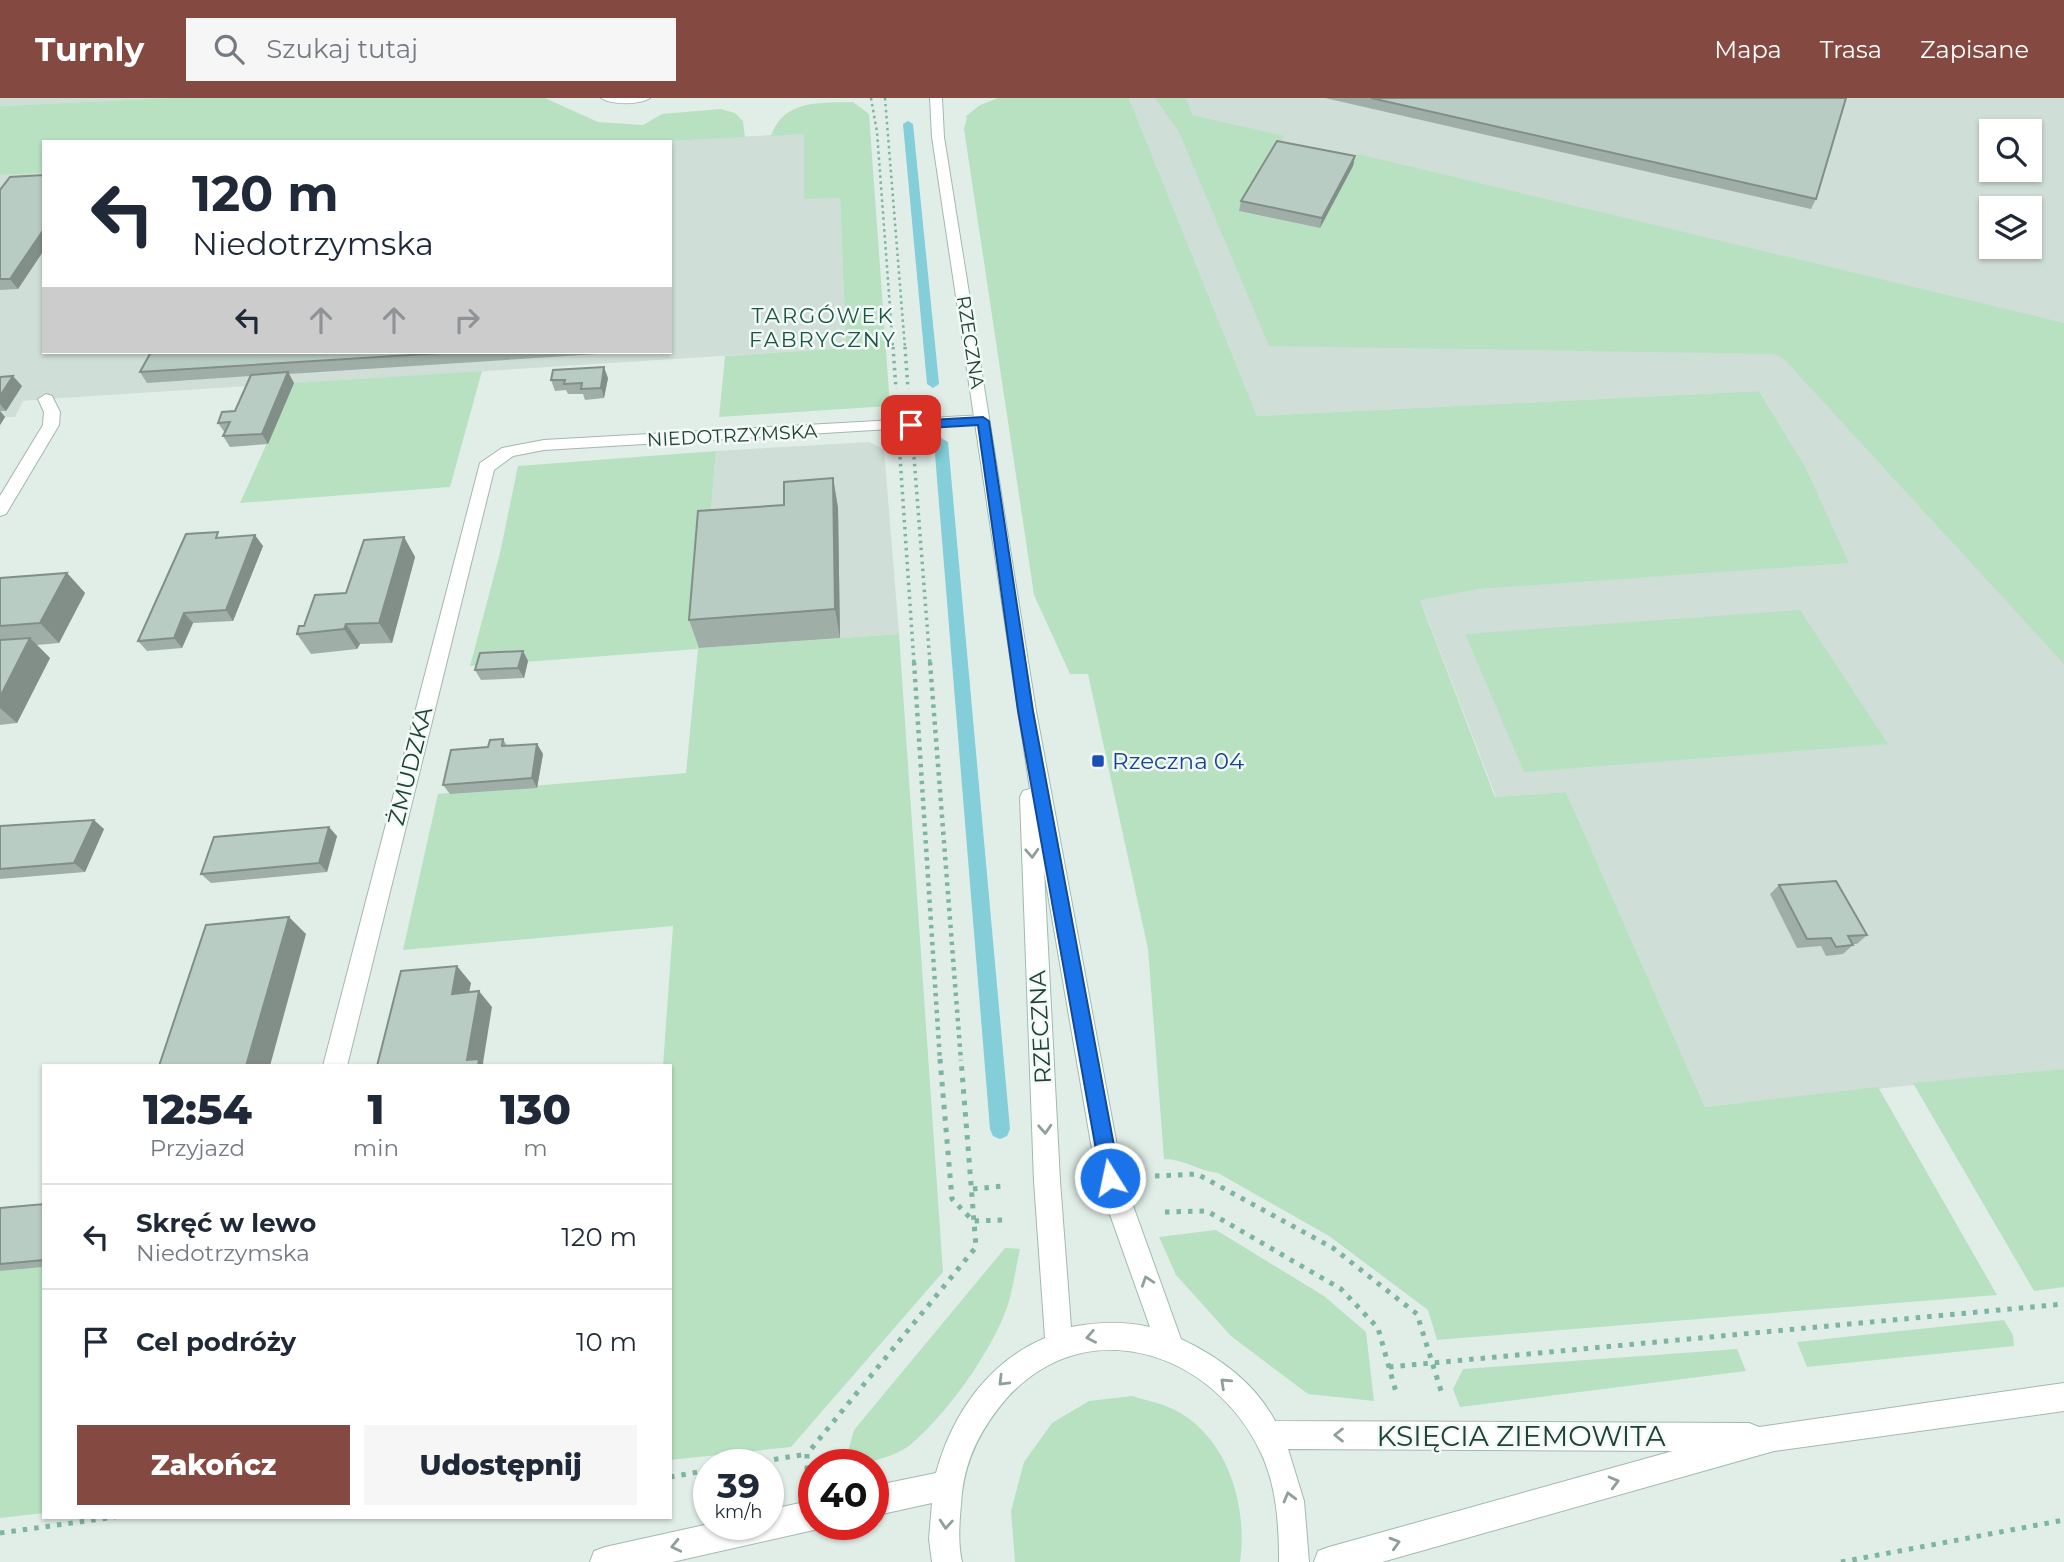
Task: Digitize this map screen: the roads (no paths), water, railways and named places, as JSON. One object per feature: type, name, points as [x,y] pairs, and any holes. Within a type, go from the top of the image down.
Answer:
[{"type":"street","points":[[607,98],[644,98]]},
{"type":"street","name":"RZECZNA","points":[[936,98],[938,137],[1026,711],[1110,1178],[1170,1345]]},
{"type":"street","points":[[0,510],[51,425],[52,412],[46,399]]},
{"type":"street","name":"NIEDOTRZYMSKA","points":[[486,467],[508,452],[544,445],[983,421]]},
{"type":"street","name":"ŻMUDZKA","points":[[336,1064],[486,467]]},
{"type":"street","name":"RZECZNA","points":[[1026,711],[1047,1181],[1059,1343]]},
{"type":"street","points":[[947,1562],[944,1551],[948,1485],[953,1459],[966,1427],[1003,1377],[1059,1343],[1114,1333],[1170,1345],[1203,1362],[1249,1405],[1268,1435],[1292,1500],[1294,1562]]},
{"type":"street","name":"KSIĘCIA ZIEMOWITA","points":[[1268,1435],[1774,1437],[2064,1398]]},
{"type":"street","name":"KSIĘCIA ZIEMOWITA","points":[[1329,1562],[1774,1437]]},
{"type":"street","points":[[889,1498],[948,1485]]},
{"type":"street","points":[[605,1562],[798,1519]]},
{"type":"waterway","points":[[908,124],[933,384]]},
{"type":"waterway","points":[[941,442],[1000,1129]]},
{"type":"place","name":"Rzeczna 04","points":[[1098,761]]},
{"type":"district","name":"TARGÓWEK FABRYCZNY","points":[[823,328]]}]
